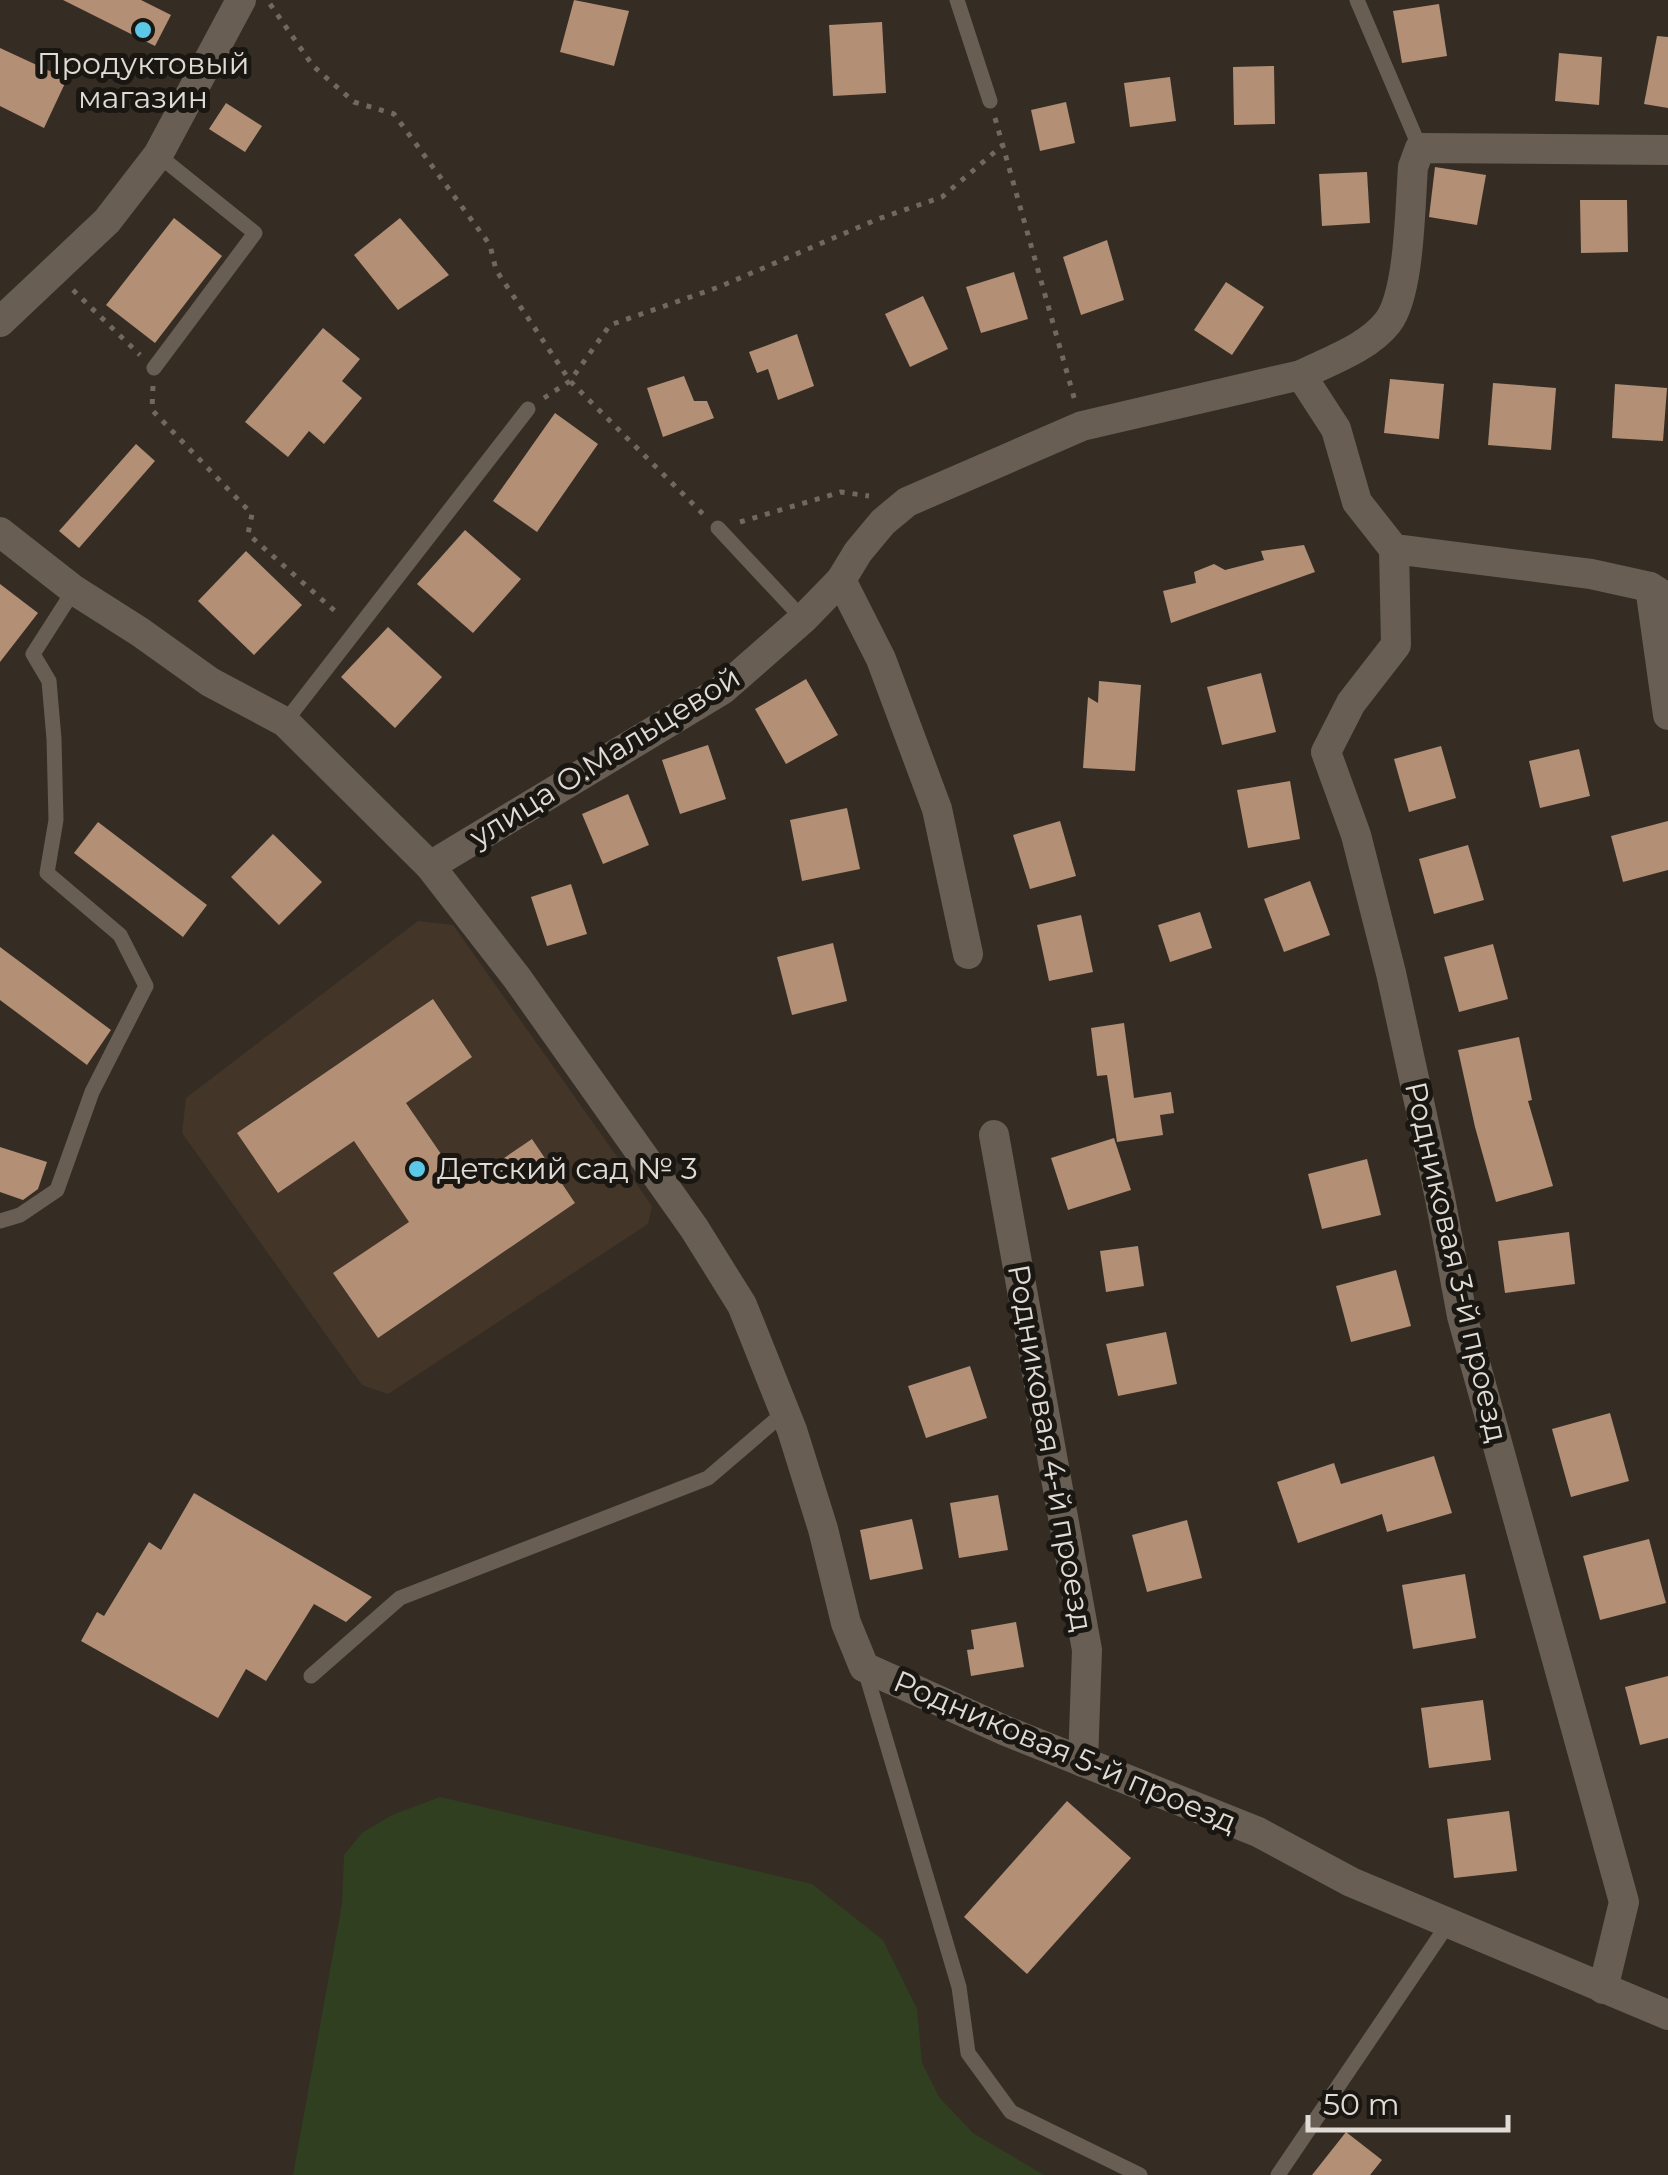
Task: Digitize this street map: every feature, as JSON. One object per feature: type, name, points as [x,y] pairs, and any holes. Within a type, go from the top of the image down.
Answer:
[{"type":"street","points":[[0,322],[107,220],[158,156],[241,0]]},
{"type":"street","points":[[1420,148],[1668,150]]},
{"type":"street","name":"улица О.Мальцевой","points":[[430,866],[722,690],[803,619],[841,580],[883,522],[906,502],[1082,426],[1300,375],[1362,344],[1388,322],[1401,296],[1414,167],[1420,148]]},
{"type":"street","points":[[1300,375],[1336,429],[1357,502],[1394,548],[1591,574],[1659,592],[1668,715]]},
{"type":"street","points":[[0,532],[74,590],[210,682],[284,722],[430,866]]},
{"type":"street","name":"Родниковая 3-й проезд","points":[[1394,548],[1396,645],[1351,703],[1326,752],[1356,836],[1391,973],[1462,1316],[1624,1902],[1603,1989]]},
{"type":"street","points":[[841,580],[881,659],[937,808],[968,954]]},
{"type":"street","name":"Родниковая 5-й проезд","points":[[430,866],[517,978],[694,1228],[742,1305],[784,1412],[823,1529],[846,1623],[864,1666],[940,1703],[1258,1832],[1352,1882],[1668,2016]]},
{"type":"street","name":"Родниковая 4-й проезд","points":[[994,1134],[1086,1650],[1084,1762]]},
{"type":"lane","points":[[958,0],[990,100]]},
{"type":"lane","points":[[1357,0],[1420,148]]},
{"type":"lane","points":[[154,368],[255,234],[158,156]]},
{"type":"lane","points":[[284,722],[528,409]]},
{"type":"lane","points":[[718,528],[803,619]]},
{"type":"lane","points":[[0,1220],[20,1215],[57,1190],[92,1092],[146,986],[120,935],[47,873],[56,820],[54,739],[49,681],[33,654],[74,590]]},
{"type":"lane","points":[[311,1676],[400,1598],[708,1478],[784,1412]]},
{"type":"lane","points":[[864,1666],[959,1987],[968,2053],[1011,2112],[1140,2175]]},
{"type":"lane","points":[[1278,2175],[1448,1924]]},
{"type":"path","points":[[264,0],[313,66],[354,102],[394,114],[490,246],[496,270],[570,381],[718,528],[841,492],[906,502]]},
{"type":"path","points":[[990,100],[1082,426]]},
{"type":"path","points":[[528,409],[570,381],[610,325],[719,287],[878,219],[942,197],[1003,145]]},
{"type":"path","points":[[55,272],[154,368],[152,410],[252,514],[248,534],[336,612]]},
{"type":"shaded area","name":"Детский сад № 3","points":[[418,921],[453,925],[652,1206],[648,1224],[388,1394],[362,1385],[182,1133],[186,1098]]},
{"type":"green space","points":[[440,1797],[812,1884],[883,1940],[917,2009],[922,2063],[939,2097],[973,2133],[1044,2175],[293,2175],[342,1904],[344,1855],[362,1833],[392,1815]]},
{"type":"building","name":"Продуктовый магазин","points":[[63,0],[141,0],[171,15],[155,46]]},
{"type":"building","points":[[574,0],[629,11],[614,66],[560,52]]},
{"type":"building","points":[[1439,4],[1447,56],[1402,63],[1393,11]]},
{"type":"building","points":[[882,22],[886,93],[833,96],[829,25]]},
{"type":"building","points":[[1657,36],[1668,37],[1668,108],[1644,104]]},
{"type":"building","points":[[0,48],[67,79],[44,128],[0,106]]},
{"type":"building","points":[[1559,53],[1602,57],[1599,105],[1555,101]]},
{"type":"building","points":[[1274,66],[1275,124],[1234,125],[1233,67]]},
{"type":"building","points":[[1170,77],[1176,121],[1130,127],[1124,83]]},
{"type":"building","points":[[1066,102],[1075,143],[1040,151],[1031,110]]},
{"type":"building","points":[[226,103],[262,126],[245,152],[209,129]]},
{"type":"building","points":[[1435,167],[1486,175],[1477,225],[1429,217]]},
{"type":"building","points":[[1367,172],[1370,223],[1322,226],[1319,174]]},
{"type":"building","points":[[1580,200],[1627,200],[1628,252],[1581,253]]},
{"type":"building","points":[[174,218],[222,256],[155,343],[106,305]]},
{"type":"building","points":[[400,218],[449,275],[398,310],[354,255]]},
{"type":"building","points":[[1107,240],[1124,300],[1081,315],[1063,257]]},
{"type":"building","points":[[1014,272],[1028,319],[981,333],[966,287]]},
{"type":"building","points":[[1226,282],[1264,307],[1232,355],[1194,330]]},
{"type":"building","points":[[923,296],[948,349],[910,367],[885,314]]},
{"type":"building","points":[[323,328],[360,359],[342,381],[362,398],[324,444],[309,431],[288,457],[245,422]]},
{"type":"building","points":[[797,334],[814,386],[778,400],[768,369],[757,373],[749,352]]},
{"type":"building","points":[[684,376],[694,401],[707,401],[714,418],[663,437],[647,388]]},
{"type":"building","points":[[1390,379],[1444,384],[1439,439],[1384,433]]},
{"type":"building","points":[[1493,383],[1556,388],[1551,450],[1488,445]]},
{"type":"building","points":[[1615,384],[1667,388],[1663,441],[1612,438]]},
{"type":"building","points":[[555,413],[598,444],[537,532],[493,501]]},
{"type":"building","points":[[136,444],[155,461],[79,548],[59,531]]},
{"type":"building","points":[[465,530],[521,579],[473,633],[417,584]]},
{"type":"building","points":[[1304,545],[1315,572],[1171,623],[1163,591],[1196,583],[1194,572],[1214,564],[1225,570],[1264,560],[1261,551]]},
{"type":"building","points":[[246,551],[302,605],[254,655],[198,601]]},
{"type":"building","points":[[0,584],[38,613],[0,662]]},
{"type":"building","points":[[388,627],[442,677],[395,728],[341,677]]},
{"type":"building","points":[[1261,673],[1276,732],[1222,745],[1207,687]]},
{"type":"building","points":[[806,679],[838,735],[786,764],[755,709]]},
{"type":"building","points":[[1099,681],[1141,685],[1135,771],[1083,768],[1088,697],[1098,703]]},
{"type":"building","points":[[708,745],[726,799],[680,814],[662,760]]},
{"type":"building","points":[[1441,746],[1456,798],[1409,812],[1394,759]]},
{"type":"building","points":[[1579,749],[1590,796],[1540,808],[1529,761]]},
{"type":"building","points":[[1290,781],[1300,839],[1248,848],[1237,790]]},
{"type":"building","points":[[628,794],[649,845],[603,864],[582,814]]},
{"type":"building","points":[[847,808],[860,869],[802,881],[790,820]]},
{"type":"building","points":[[1060,821],[1076,876],[1030,889],[1013,835]]},
{"type":"building","points":[[1668,821],[1668,870],[1623,882],[1611,836]]},
{"type":"building","points":[[98,822],[207,905],[183,937],[74,853]]},
{"type":"building","points":[[273,834],[322,882],[279,925],[231,877]]},
{"type":"building","points":[[1468,845],[1484,900],[1434,914],[1419,859]]},
{"type":"building","points":[[1310,881],[1330,935],[1284,952],[1264,899]]},
{"type":"building","points":[[571,884],[587,934],[547,946],[531,897]]},
{"type":"building","points":[[1200,912],[1212,948],[1170,962],[1158,925]]},
{"type":"building","points":[[1081,915],[1093,972],[1049,981],[1037,925]]},
{"type":"building","points":[[833,943],[847,1001],[792,1015],[777,957]]},
{"type":"building","points":[[1493,944],[1508,999],[1459,1012],[1444,957]]},
{"type":"building","points":[[0,947],[111,1030],[87,1065],[0,1000]]},
{"type":"building","points":[[433,999],[472,1057],[406,1103],[463,1186],[532,1139],[575,1203],[378,1338],[333,1273],[409,1222],[354,1141],[278,1193],[237,1133]]},
{"type":"building","points":[[1124,1023],[1134,1098],[1171,1092],[1174,1113],[1160,1115],[1163,1135],[1117,1142],[1107,1075],[1097,1076],[1091,1028]]},
{"type":"building","points":[[1519,1037],[1532,1100],[1528,1101],[1553,1186],[1496,1202],[1458,1050]]},
{"type":"building","points":[[1114,1138],[1131,1190],[1068,1210],[1051,1158]]},
{"type":"building","points":[[0,1147],[47,1162],[38,1189],[23,1200],[0,1192]]},
{"type":"building","points":[[1367,1159],[1381,1215],[1322,1229],[1308,1174]]},
{"type":"building","points":[[1569,1232],[1575,1284],[1505,1293],[1498,1241]]},
{"type":"building","points":[[1138,1246],[1144,1286],[1106,1292],[1100,1251]]},
{"type":"building","points":[[1396,1270],[1411,1326],[1351,1342],[1336,1286]]},
{"type":"building","points":[[1166,1332],[1177,1384],[1118,1396],[1106,1344]]},
{"type":"building","points":[[970,1366],[987,1418],[926,1438],[908,1386]]},
{"type":"building","points":[[1610,1413],[1629,1481],[1571,1497],[1552,1429]]},
{"type":"building","points":[[1434,1456],[1452,1513],[1387,1532],[1382,1514],[1298,1543],[1277,1482],[1334,1463],[1341,1484]]},
{"type":"building","points":[[194,1493],[372,1597],[346,1622],[314,1604],[266,1681],[246,1669],[218,1718],[81,1641],[97,1612],[104,1616],[149,1542],[161,1550]]},
{"type":"building","points":[[998,1495],[1008,1550],[959,1558],[950,1503]]},
{"type":"building","points":[[912,1519],[923,1569],[870,1580],[860,1530]]},
{"type":"building","points":[[1187,1520],[1202,1578],[1147,1592],[1132,1535]]},
{"type":"building","points":[[1649,1539],[1666,1603],[1600,1620],[1583,1556]]},
{"type":"building","points":[[1465,1574],[1476,1638],[1413,1649],[1402,1585]]},
{"type":"building","points":[[1016,1622],[1024,1667],[971,1676],[967,1650],[974,1649],[971,1630]]},
{"type":"building","points":[[1668,1676],[1668,1738],[1640,1745],[1625,1687]]},
{"type":"building","points":[[1483,1700],[1491,1760],[1429,1768],[1421,1708]]},
{"type":"building","points":[[1067,1801],[1131,1858],[1027,1974],[964,1917]]},
{"type":"building","points":[[1509,1811],[1517,1871],[1454,1878],[1447,1819]]},
{"type":"building","points":[[1346,2132],[1382,2160],[1370,2175],[1312,2175]]},
{"type":"place","name":"Продуктовый магазин","points":[[143,30]]},
{"type":"place","name":"Детский сад № 3","points":[[417,1169]]}]
